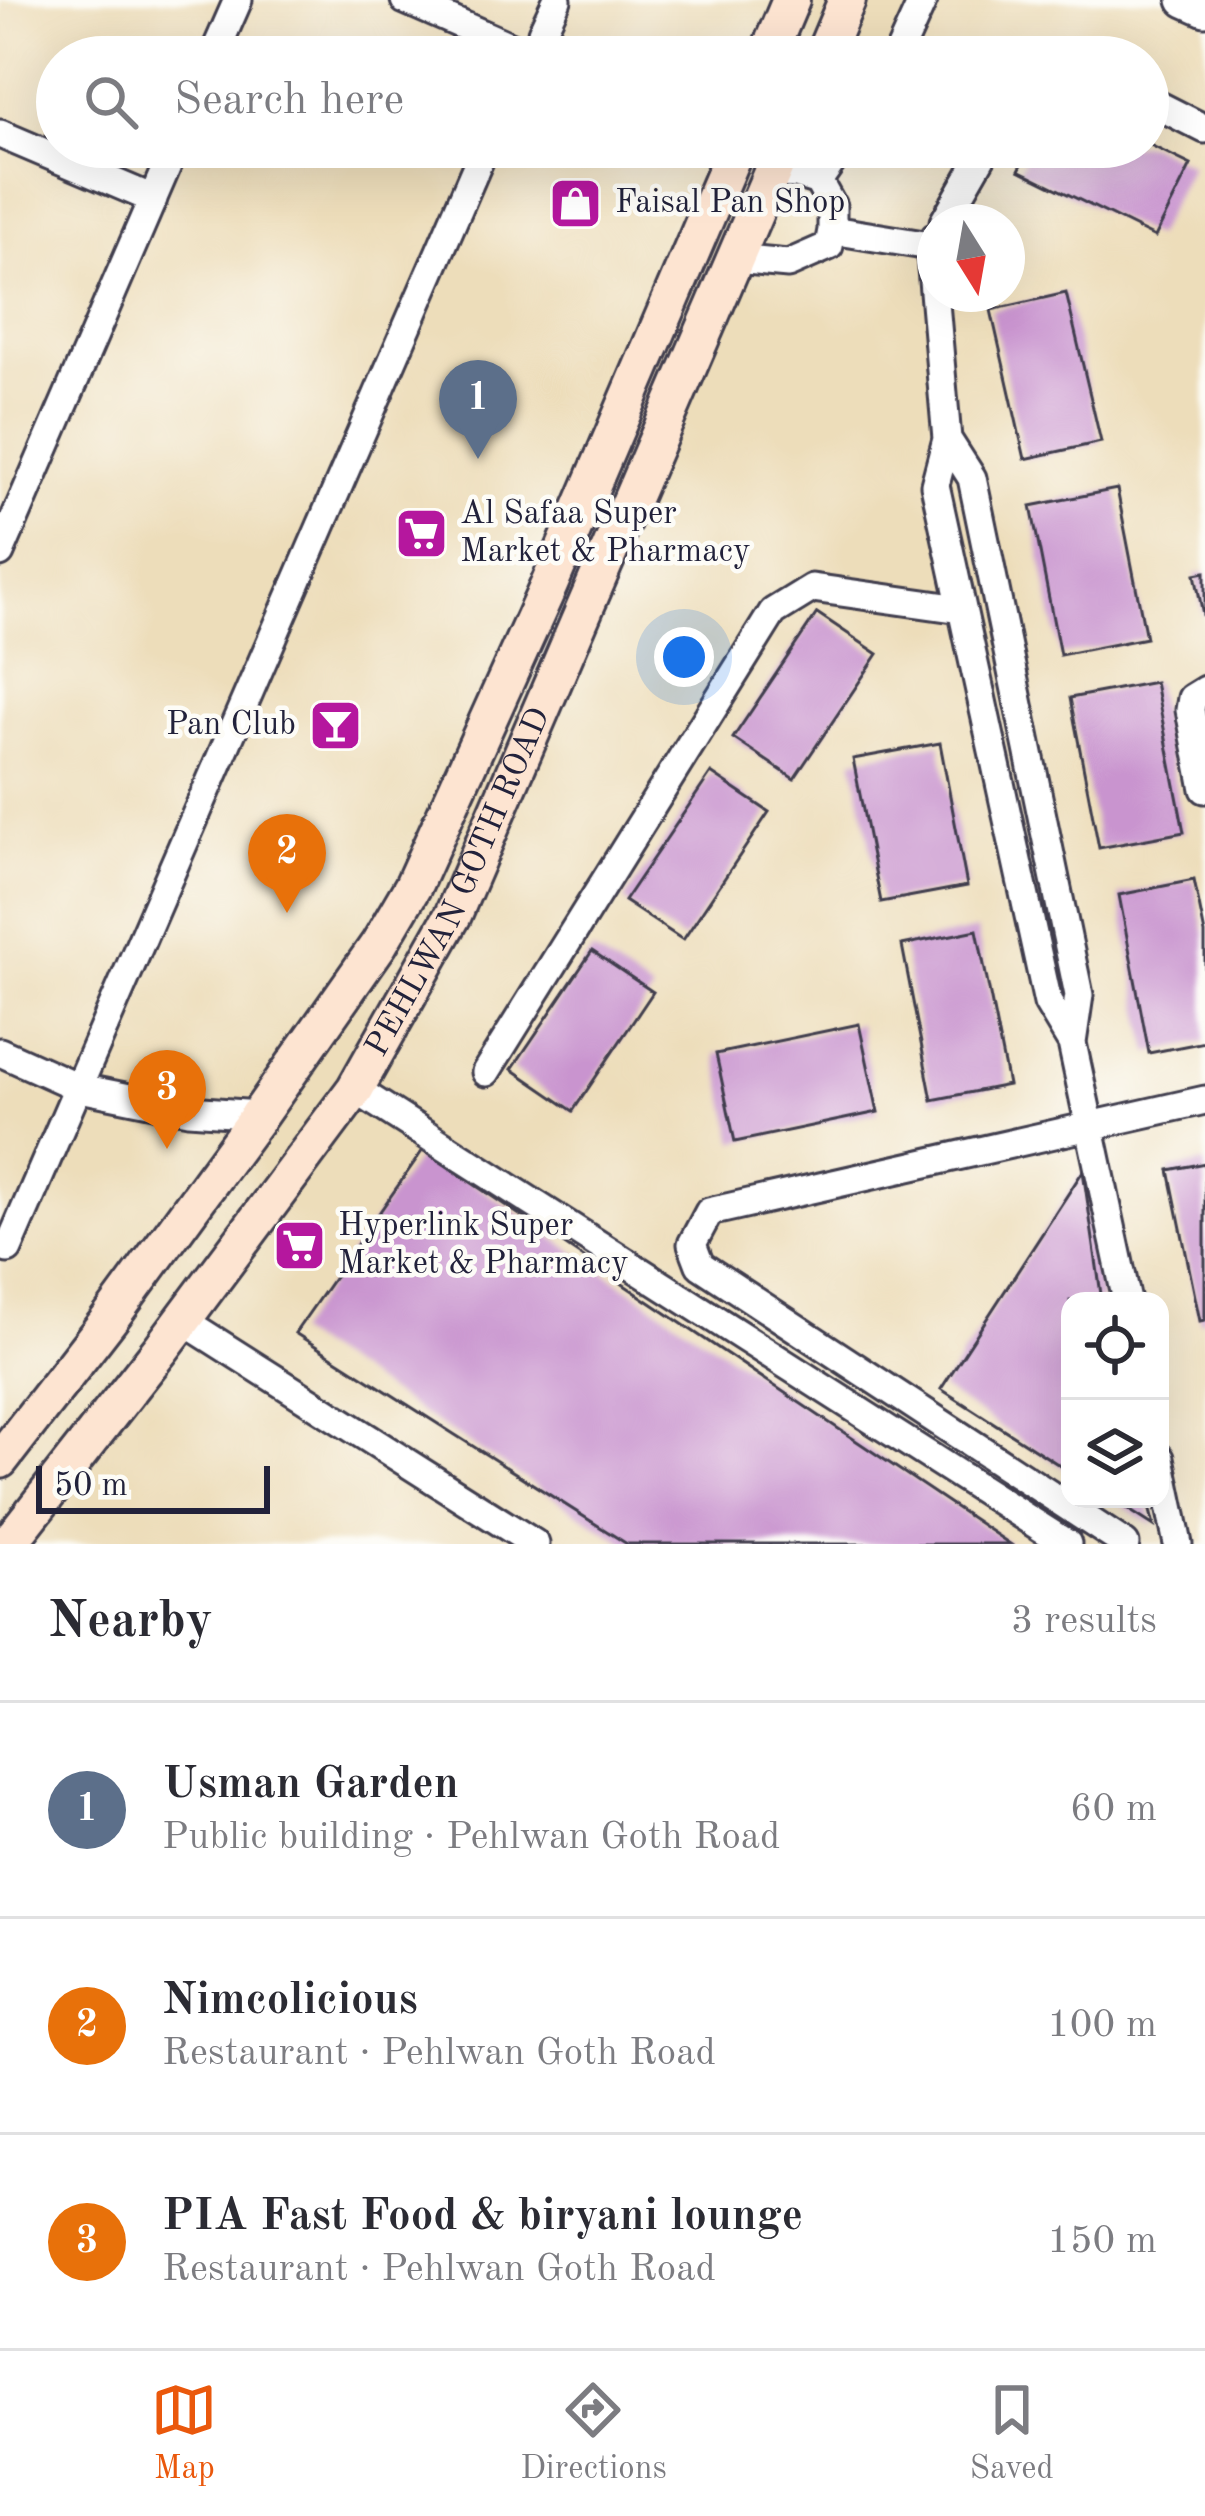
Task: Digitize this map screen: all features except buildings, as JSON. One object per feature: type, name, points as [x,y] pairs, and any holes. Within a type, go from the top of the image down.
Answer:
[{"type":"main road","points":[[775,36],[791,0]]},
{"type":"main road","points":[[832,36],[847,0]]},
{"type":"main road","name":"PEHLWAN GOTH ROAD","points":[[0,1460],[259,1115],[379,944],[412,886],[549,585],[719,168]]},
{"type":"main road","name":"PEHLWAN GOTH ROAD","points":[[8,1544],[172,1335],[355,1089],[453,915],[774,168]]},
{"type":"main road","points":[[111,1318],[172,1335]]},
{"type":"street","points":[[222,36],[238,0]]},
{"type":"street","points":[[405,0],[496,36]]},
{"type":"street","points":[[539,36],[557,0]]},
{"type":"street","points":[[907,36],[923,0]]},
{"type":"street","points":[[1185,0],[1205,9]]},
{"type":"street","points":[[1169,111],[1205,129]]},
{"type":"street","points":[[0,134],[36,149]]},
{"type":"street","points":[[80,168],[153,199]]},
{"type":"street","points":[[0,553],[166,168]]},
{"type":"street","points":[[8,1249],[476,168]]},
{"type":"street","points":[[735,259],[788,264],[829,246],[832,206],[818,182],[788,168]]},
{"type":"street","points":[[818,182],[828,168]]},
{"type":"street","points":[[954,204],[975,168]]},
{"type":"street","points":[[832,230],[917,234]]},
{"type":"street","points":[[940,312],[947,440],[935,485],[1048,1003],[1072,1043],[1125,1292]]},
{"type":"street","points":[[947,440],[972,478],[1075,972],[1079,994],[1072,1043]]},
{"type":"street","points":[[486,1072],[773,612],[812,588],[962,609]]},
{"type":"street","points":[[1205,690],[1192,698],[1190,710],[1205,789]]},
{"type":"street","points":[[0,1052],[80,1088],[189,1110],[259,1115]]},
{"type":"street","points":[[355,1089],[1067,1544]]},
{"type":"street","points":[[1125,1544],[700,1265],[692,1244],[710,1212],[1205,1100]]},
{"type":"street","points":[[172,1335],[535,1544]]},
{"type":"street","points":[[1169,1501],[1178,1544]]},
{"type":"place","name":"Faisal Pan Shop","points":[[576,203]]},
{"type":"place","name":"Usman Garden","points":[[478,459]]},
{"type":"place","name":"Al Safaa Super Market & Pharmacy","points":[[421,533]]},
{"type":"place","name":"Pan Club","points":[[335,725]]},
{"type":"place","name":"Nimcolicious","points":[[287,913]]},
{"type":"place","name":"PIA Fast Food & biryani lounge","points":[[167,1149]]},
{"type":"place","name":"Hyperlink Super Market & Pharmacy","points":[[299,1245]]}]
